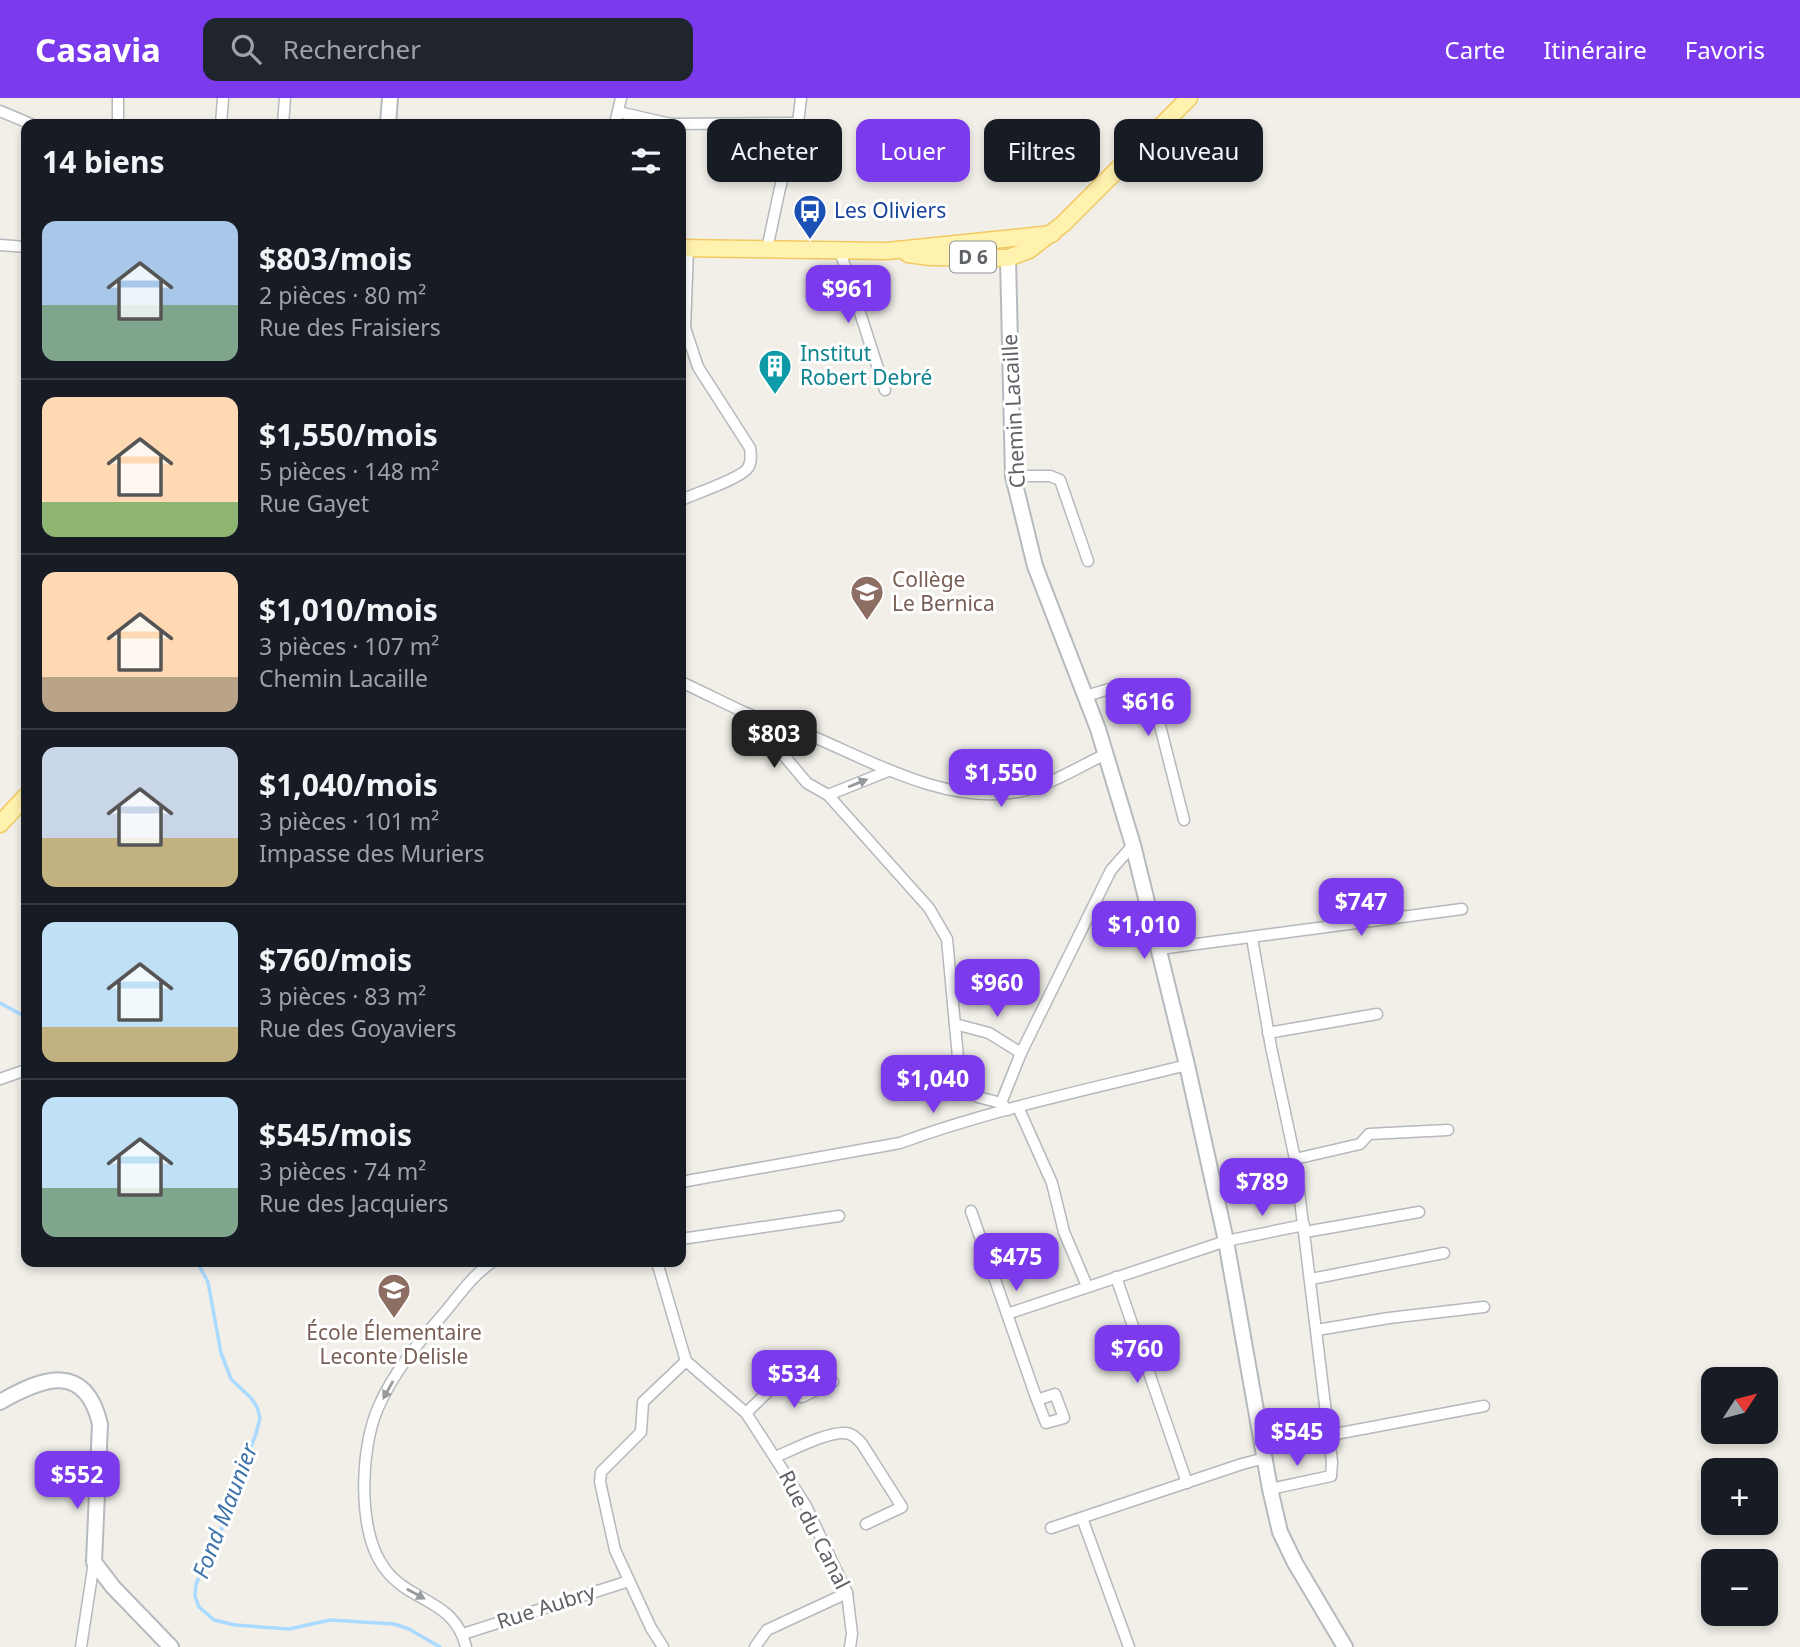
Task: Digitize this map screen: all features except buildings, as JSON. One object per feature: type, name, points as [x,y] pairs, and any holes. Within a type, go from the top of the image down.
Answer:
[{"type":"main road","name":"D 6","points":[[1172,115],[1179,98]]},
{"type":"main road","name":"D 6","points":[[887,251],[930,257],[1008,258],[1029,250],[1052,233],[1189,98]]},
{"type":"main road","name":"D 6","points":[[686,248],[887,251],[1052,233]]},
{"type":"main road","points":[[1008,258],[1034,236]]},
{"type":"main road","points":[[0,824],[21,801]]},
{"type":"street","points":[[118,98],[118,119]]},
{"type":"street","points":[[221,119],[223,98]]},
{"type":"street","points":[[283,119],[285,98]]},
{"type":"street","points":[[388,119],[390,98]]},
{"type":"street","points":[[616,119],[621,98]]},
{"type":"street","points":[[798,119],[801,98]]},
{"type":"street","points":[[0,111],[21,120]]},
{"type":"street","points":[[618,112],[649,119]]},
{"type":"street","points":[[686,124],[707,124]]},
{"type":"street","points":[[767,249],[783,182]]},
{"type":"street","points":[[0,245],[21,247]]},
{"type":"street","points":[[840,251],[884,390]]},
{"type":"street","name":"Chemin Lacaille","points":[[1008,258],[1013,476],[1035,566],[1106,754],[1133,845],[1187,1065],[1226,1241],[1280,1532],[1295,1563],[1345,1647]]},
{"type":"street","points":[[686,331],[698,367],[750,447],[751,458],[747,469],[736,477],[686,498]]},
{"type":"street","points":[[1013,476],[1050,476],[1060,480],[1088,561]]},
{"type":"street","points":[[686,683],[749,714],[796,730],[888,771],[947,789],[1000,794],[1040,786],[1106,754]]},
{"type":"street","points":[[1085,696],[1134,684],[1149,691],[1185,820]]},
{"type":"street","points":[[749,714],[780,754],[807,783],[828,795],[929,908],[947,939],[960,1079],[978,1097],[1009,1107]]},
{"type":"street","points":[[780,754],[796,730]]},
{"type":"street","points":[[828,795],[888,771]]},
{"type":"street","points":[[1087,1286],[1063,1232],[1052,1184],[1009,1107],[1021,1052],[1111,870],[1133,845]]},
{"type":"street","points":[[1159,948],[1462,909]]},
{"type":"street","points":[[1252,937],[1268,1033],[1295,1159],[1330,1434],[1331,1476],[1270,1489]]},
{"type":"street","points":[[1268,1033],[1377,1014]]},
{"type":"street","points":[[955,1024],[989,1032],[1021,1052]]},
{"type":"street","points":[[686,1181],[900,1143],[1009,1107],[1187,1065]]},
{"type":"street","points":[[0,1079],[21,1072]]},
{"type":"street","points":[[1295,1159],[1360,1144],[1369,1135],[1448,1130]]},
{"type":"street","points":[[971,1211],[1037,1400]]},
{"type":"street","points":[[1007,1314],[1226,1241],[1419,1212]]},
{"type":"street","points":[[686,1239],[839,1216]]},
{"type":"street","points":[[1311,1279],[1444,1253]]},
{"type":"street","points":[[466,1647],[463,1634],[453,1618],[440,1606],[398,1583],[384,1568],[371,1537],[365,1505],[365,1473],[377,1409],[399,1371],[419,1342],[485,1267]]},
{"type":"street","points":[[658,1267],[685,1361],[643,1402],[640,1432],[601,1472],[600,1482],[615,1550],[651,1628],[663,1647]]},
{"type":"street","points":[[1116,1277],[1187,1483]]},
{"type":"street","points":[[1317,1330],[1484,1307]]},
{"type":"street","name":"Rue du Canal","points":[[685,1361],[746,1413],[806,1506],[847,1593],[852,1634],[850,1647]]},
{"type":"street","points":[[0,1402],[38,1382],[56,1379],[80,1386],[95,1405],[100,1424],[94,1562],[81,1647]]},
{"type":"street","points":[[746,1413],[775,1385],[784,1384],[795,1395],[802,1397],[833,1382]]},
{"type":"street","points":[[1330,1434],[1484,1406]]},
{"type":"street","name":"Rue du Canal","points":[[775,1457],[828,1436],[845,1433],[855,1436],[902,1507],[866,1524]]},
{"type":"street","points":[[1051,1528],[1265,1458]]},
{"type":"street","points":[[1082,1518],[1129,1647]]},
{"type":"street","points":[[94,1562],[171,1647]]},
{"type":"street","name":"Rue Aubry","points":[[463,1634],[629,1581]]},
{"type":"street","points":[[755,1647],[767,1630],[847,1593]]},
{"type":"waterway","name":"Fond Maunier","points":[[0,1003],[21,1014]]},
{"type":"waterway","name":"Fond Maunier","points":[[200,1267],[208,1282],[221,1353],[231,1379],[251,1398],[260,1418],[220,1534],[196,1584],[195,1596],[199,1607],[214,1620],[235,1625],[289,1629],[330,1620],[394,1624],[409,1629],[440,1647]]},
{"type":"place","name":"Les Oliviers","points":[[810,241]]},
{"type":"place","name":"Institut Robert Debré","points":[[775,396]]},
{"type":"place","name":"Collège Le Bernica","points":[[867,622]]},
{"type":"place","name":"École Élementaire Leconte Delisle","points":[[394,1320]]}]
